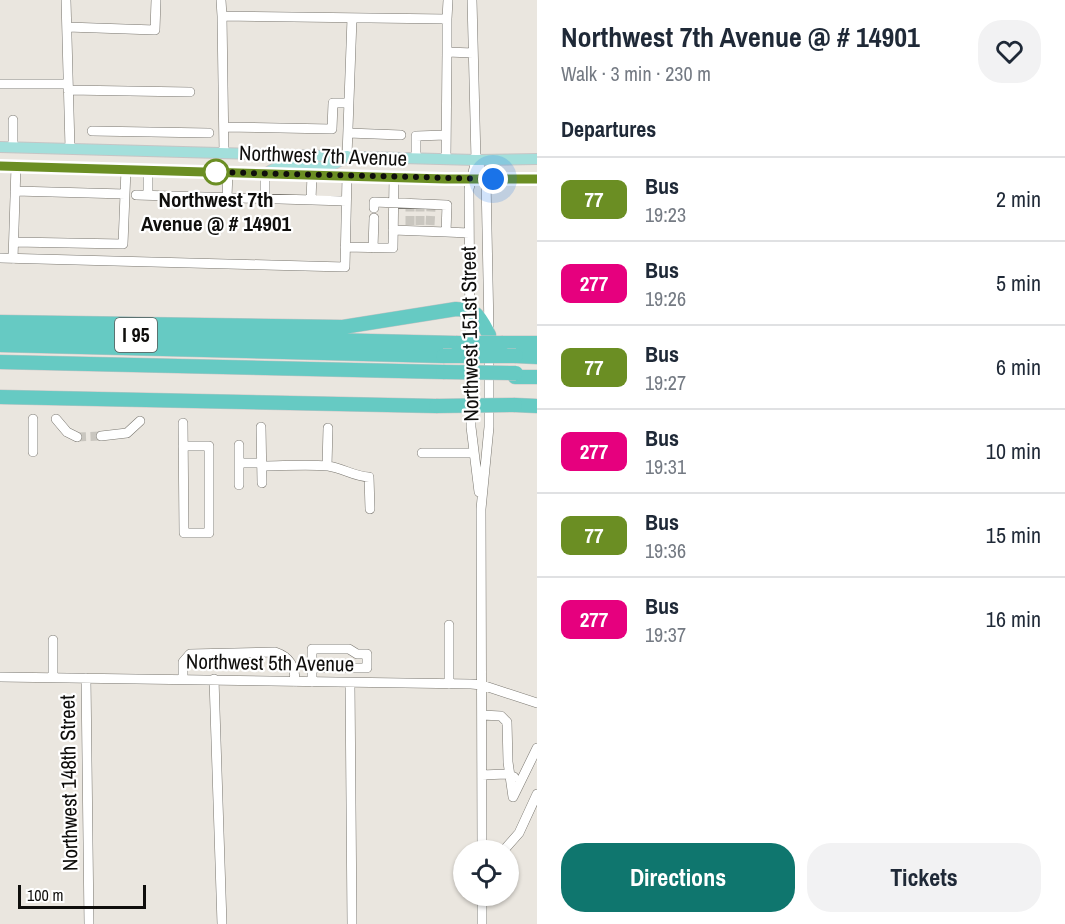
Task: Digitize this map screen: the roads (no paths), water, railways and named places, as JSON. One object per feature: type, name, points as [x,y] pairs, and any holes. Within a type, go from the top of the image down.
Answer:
[{"type":"highway","points":[[0,322],[343,327],[456,309],[470,309],[478,314],[489,335]]},
{"type":"highway","name":"I 95","points":[[0,332],[537,343]]},
{"type":"highway","points":[[0,345],[537,357]]},
{"type":"highway","points":[[0,362],[537,375]]},
{"type":"highway","points":[[0,398],[537,406]]},
{"type":"main road","name":"Northwest 7th Avenue","points":[[0,147],[476,160],[537,159]]},
{"type":"main road","points":[[265,173],[281,166],[326,167],[337,164],[347,156]]},
{"type":"main road","name":"Northwest 7th Avenue","points":[[0,166],[537,179]]},
{"type":"street","points":[[66,0],[70,148]]},
{"type":"street","points":[[67,27],[155,30],[156,0]]},
{"type":"street","points":[[220,0],[224,153]]},
{"type":"street","points":[[446,159],[448,0]]},
{"type":"street","name":"Northwest 151st Street","points":[[472,0],[476,160],[469,189],[471,427],[481,509]]},
{"type":"street","points":[[222,16],[447,20]]},
{"type":"street","points":[[347,156],[352,18]]},
{"type":"street","points":[[447,52],[473,53]]},
{"type":"street","points":[[0,84],[190,92]]},
{"type":"street","points":[[224,127],[332,129],[333,103],[349,103]]},
{"type":"street","points":[[13,147],[14,120]]},
{"type":"street","points":[[92,131],[209,134]]},
{"type":"street","points":[[113,150],[114,131]]},
{"type":"street","points":[[180,152],[181,133]]},
{"type":"street","points":[[348,133],[401,135]]},
{"type":"street","points":[[416,158],[416,136],[446,135]]},
{"type":"street","name":"Northwest 151st Street","points":[[476,160],[486,179],[489,335],[489,427],[481,509],[482,840]]},
{"type":"street","points":[[13,259],[16,166]]},
{"type":"street","points":[[14,242],[119,246],[124,242],[126,169]]},
{"type":"street","points":[[148,170],[148,195]]},
{"type":"street","points":[[227,197],[228,172]]},
{"type":"street","points":[[265,173],[265,198]]},
{"type":"street","points":[[311,200],[312,175]]},
{"type":"street","points":[[0,258],[345,267],[347,176]]},
{"type":"street","points":[[345,248],[393,248],[394,177]]},
{"type":"street","points":[[15,191],[125,194]]},
{"type":"street","points":[[136,195],[346,201]]},
{"type":"street","points":[[373,248],[374,202],[420,206],[447,205],[446,232]]},
{"type":"street","points":[[393,230],[420,228],[469,233]]},
{"type":"street","points":[[33,418],[33,452]]},
{"type":"street","points":[[56,419],[67,432],[77,437]]},
{"type":"street","points":[[101,436],[127,433],[140,421]]},
{"type":"street","points":[[183,423],[183,446],[184,533],[209,532],[209,446],[183,446]]},
{"type":"street","points":[[261,427],[262,483]]},
{"type":"street","points":[[471,427],[489,427]]},
{"type":"street","points":[[327,466],[328,428]]},
{"type":"street","points":[[239,445],[239,485]]},
{"type":"street","points":[[422,453],[474,453]]},
{"type":"street","points":[[238,463],[327,466],[344,469],[360,477],[369,477],[370,509]]},
{"type":"street","points":[[449,625],[449,684]]},
{"type":"street","points":[[53,640],[53,677]]},
{"type":"street","points":[[312,668],[367,668],[367,654],[357,654],[349,649],[312,649],[312,668],[312,682]]},
{"type":"street","points":[[183,679],[183,662],[190,654],[275,652],[284,655],[292,662],[295,682]]},
{"type":"street","name":"Northwest 5th Avenue","points":[[0,677],[482,685],[537,704]]},
{"type":"street","name":"Northwest 148th Street","points":[[86,678],[89,924]]},
{"type":"street","points":[[214,679],[222,924]]},
{"type":"street","points":[[350,683],[352,924]]},
{"type":"street","points":[[482,715],[501,716],[507,722],[508,762],[513,797],[537,748]]},
{"type":"street","points":[[482,775],[506,774],[521,781]]},
{"type":"street","points":[[513,840],[519,833],[537,794]]},
{"type":"street","points":[[482,906],[482,924]]},
{"type":"tunnel","points":[[410,207],[410,225]]},
{"type":"tunnel","points":[[420,208],[420,225]]},
{"type":"tunnel","points":[[430,225],[431,208]]},
{"type":"tunnel","points":[[77,437],[101,436]]},
{"type":"place","name":"Northwest 7th Avenue @ # 14901","points":[[216,172]]}]
